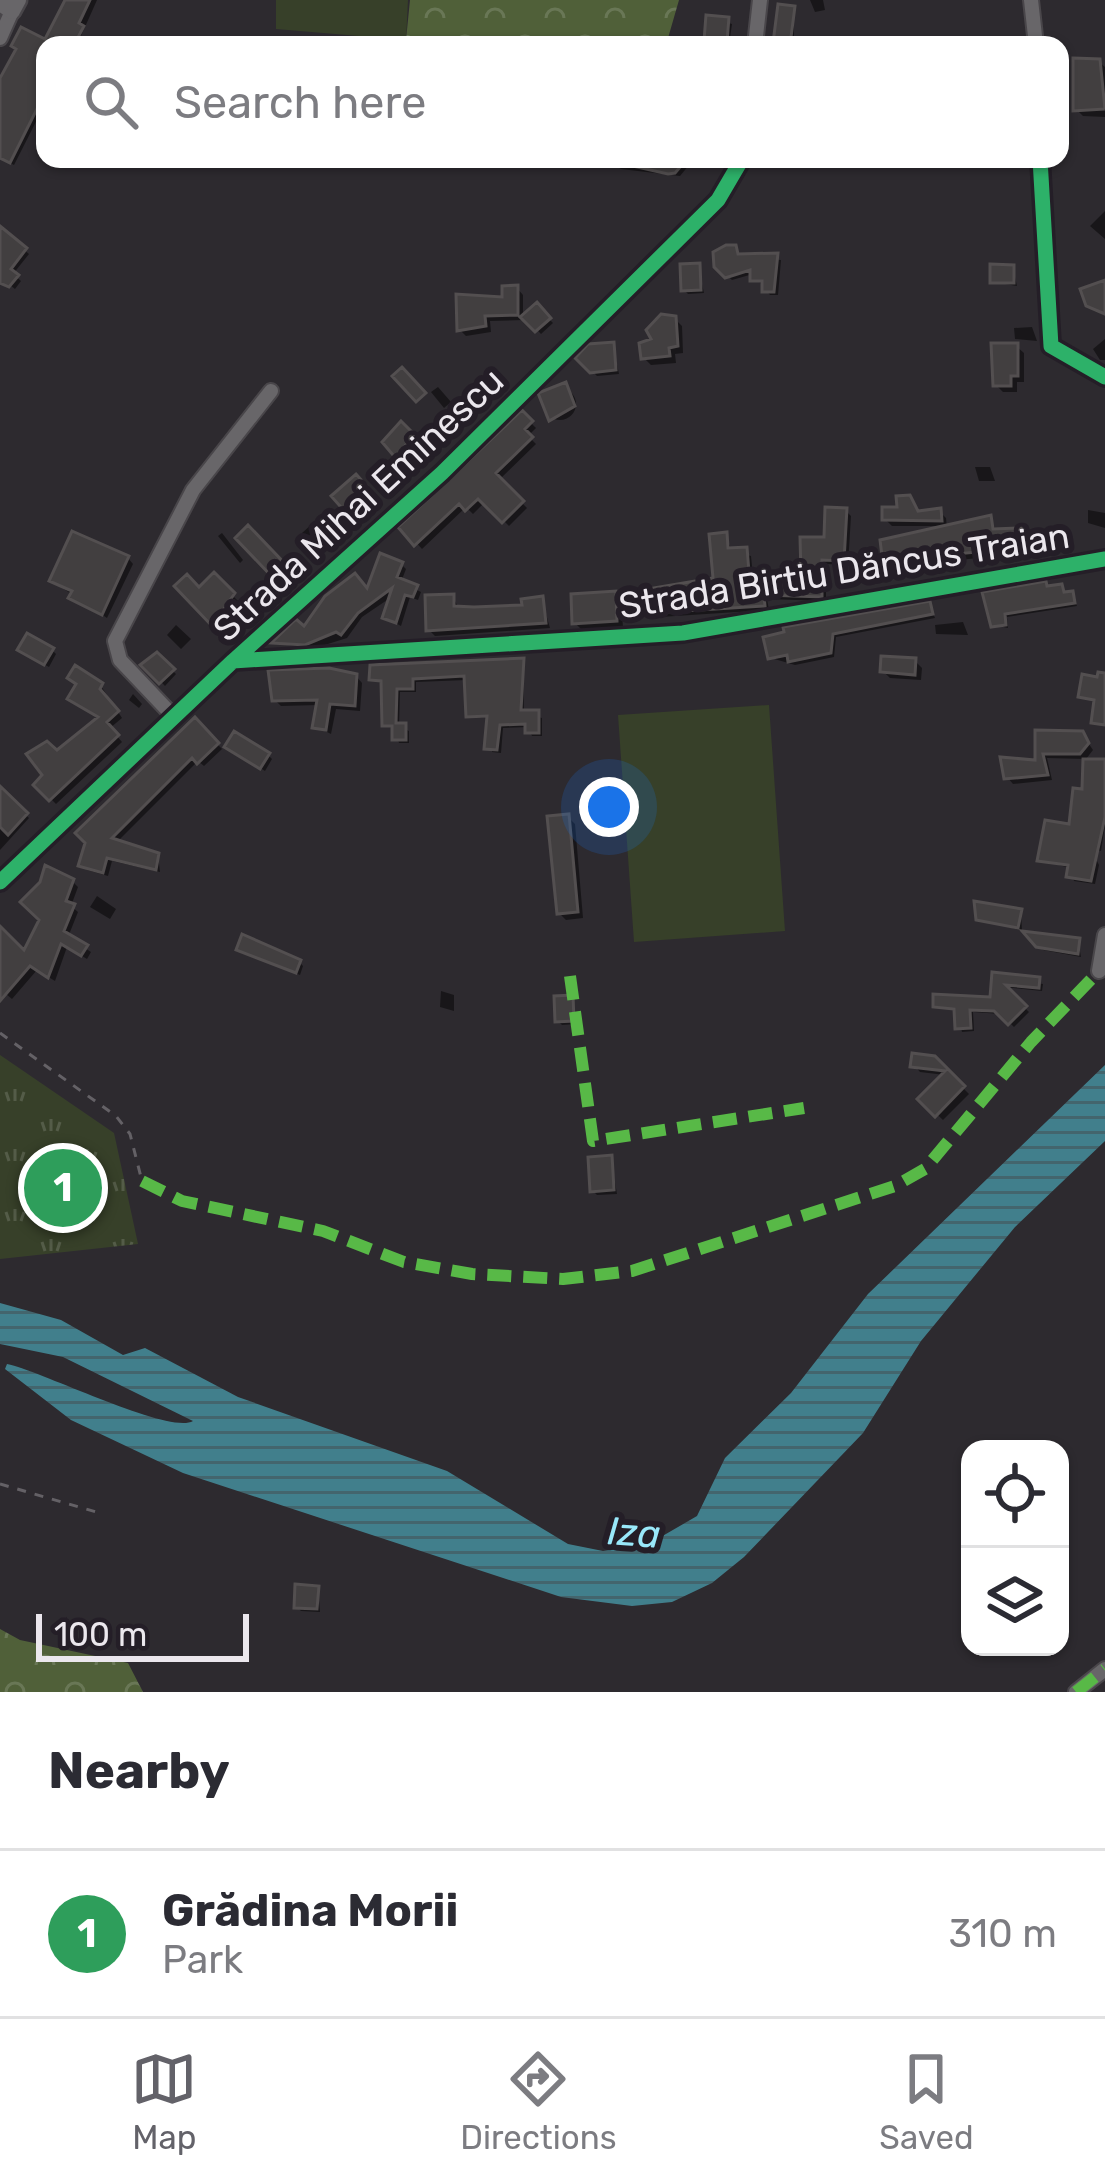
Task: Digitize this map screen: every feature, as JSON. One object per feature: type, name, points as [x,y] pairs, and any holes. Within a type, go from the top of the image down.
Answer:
[{"type":"street","points":[[756,36],[760,0]]},
{"type":"street","points":[[1031,0],[1035,36]]},
{"type":"street","points":[[0,38],[10,5]]},
{"type":"street","name":"Strada Mihai Eminescu","points":[[0,882],[232,661],[475,441],[718,200],[737,168]]},
{"type":"street","points":[[1041,168],[1051,346],[1105,376]]},
{"type":"street","points":[[174,717],[120,660],[115,640],[193,490],[271,391]]},
{"type":"street","name":"Strada Birtiu Dăncus Traian","points":[[232,661],[683,633],[1105,559]]},
{"type":"street","points":[[1099,971],[1105,935]]},
{"type":"street","points":[[1076,1692],[1105,1669]]},
{"type":"path","points":[[0,1033],[116,1115],[130,1134],[142,1181]]},
{"type":"path","points":[[0,1484],[103,1514]]},
{"type":"green space","points":[[276,0],[408,0],[406,36],[276,29]]},
{"type":"green space","points":[[410,0],[679,0],[669,36],[406,36]]},
{"type":"green space","points":[[769,705],[785,931],[634,942],[618,715]]},
{"type":"green space","points":[[0,1055],[114,1133],[138,1244],[0,1259]]},
{"type":"green space","points":[[0,1629],[20,1640],[128,1663],[143,1692],[0,1692]]},
{"type":"water","points":[[1105,1065],[1105,1141],[1015,1227],[921,1341],[863,1433],[744,1557],[712,1583],[672,1602],[632,1606],[561,1597],[183,1473],[71,1420],[5,1369],[7,1364],[25,1369],[159,1419],[193,1421],[63,1357],[0,1344],[0,1303],[61,1320],[123,1355],[145,1348],[238,1397],[447,1471],[568,1544],[603,1551],[647,1545],[697,1516],[725,1458],[791,1393],[868,1294]]},
{"type":"building","points":[[65,0],[90,0],[79,23],[84,26],[79,36],[47,36]]},
{"type":"building","points":[[778,4],[795,6],[791,36],[774,36]]},
{"type":"building","points":[[706,15],[729,17],[727,36],[704,36]]},
{"type":"building","points":[[21,27],[39,36],[36,111],[10,163],[0,158],[0,78],[16,49],[11,46]]},
{"type":"building","points":[[1073,58],[1100,59],[1105,109],[1073,111]]},
{"type":"building","points":[[642,168],[679,168],[668,174]]},
{"type":"building","points":[[0,226],[27,248],[11,269],[19,275],[9,287],[0,283]]},
{"type":"building","points":[[736,245],[738,254],[778,253],[774,292],[762,292],[762,281],[750,281],[750,270],[725,278],[714,267],[713,252]]},
{"type":"building","points":[[700,263],[701,290],[681,291],[680,264]]},
{"type":"building","points":[[990,264],[1014,265],[1014,283],[990,283]]},
{"type":"building","points":[[1105,280],[1105,314],[1086,306],[1080,289]]},
{"type":"building","points":[[518,285],[518,315],[485,316],[486,326],[457,331],[456,294],[502,297],[502,286]]},
{"type":"building","points":[[537,302],[551,318],[535,332],[520,317]]},
{"type":"building","points":[[661,314],[676,316],[678,346],[669,348],[670,356],[641,359],[639,343],[651,339],[646,330]]},
{"type":"building","points":[[614,342],[616,370],[590,373],[575,358],[588,344]]},
{"type":"building","points":[[991,343],[1018,343],[1018,376],[1011,376],[1011,386],[993,386]]},
{"type":"building","points":[[402,367],[426,393],[416,402],[392,376]]},
{"type":"building","points":[[566,382],[575,406],[549,421],[538,393]]},
{"type":"building","points":[[522,410],[533,421],[525,429],[533,437],[496,473],[524,501],[502,523],[478,499],[465,511],[459,504],[414,546],[398,527]]},
{"type":"building","points":[[401,421],[415,435],[402,449],[407,455],[399,462],[382,442]]},
{"type":"building","points":[[356,474],[373,493],[348,515],[331,496]]},
{"type":"building","points":[[910,495],[918,511],[941,508],[942,521],[882,520],[882,507],[897,507],[896,496]]},
{"type":"building","points":[[825,507],[847,508],[844,561],[822,560],[822,597],[764,595],[765,606],[652,613],[648,589],[713,578],[709,534],[727,532],[728,548],[747,547],[750,585],[772,582],[771,575],[801,574],[800,537],[824,537]]},
{"type":"building","points":[[991,515],[993,529],[1021,528],[1022,548],[944,555],[945,562],[856,578],[854,559],[882,556],[880,540]]},
{"type":"building","points":[[248,525],[291,570],[278,583],[235,538]]},
{"type":"building","points":[[72,531],[129,556],[102,615],[68,598],[72,591],[49,581]]},
{"type":"building","points":[[380,553],[403,562],[397,577],[418,585],[413,597],[405,595],[396,623],[382,618],[392,588],[358,613],[341,635],[336,632],[305,645],[271,643],[296,619],[304,626],[325,596],[355,573],[367,588]]},
{"type":"building","points":[[214,572],[235,593],[212,626],[174,586],[187,574],[199,587]]},
{"type":"building","points":[[1046,581],[1047,586],[1062,584],[1064,592],[1073,591],[1075,603],[1005,614],[1006,625],[991,627],[982,592]]},
{"type":"building","points":[[616,591],[617,621],[572,624],[571,594]]},
{"type":"building","points":[[454,594],[454,606],[474,607],[522,605],[521,599],[543,596],[546,623],[426,631],[425,595]]},
{"type":"building","points":[[930,601],[933,614],[833,634],[831,653],[788,662],[787,655],[768,659],[763,637],[784,632],[783,627]]},
{"type":"building","points":[[27,633],[54,648],[44,665],[17,650]]},
{"type":"building","points":[[157,652],[175,669],[159,684],[140,665]]},
{"type":"building","points":[[881,656],[916,658],[915,675],[880,672]]},
{"type":"building","points":[[524,658],[521,710],[539,710],[539,733],[525,733],[525,724],[500,725],[497,750],[484,749],[487,716],[466,717],[464,676],[413,679],[413,689],[397,689],[396,723],[406,723],[406,740],[392,740],[392,726],[382,726],[381,681],[369,680],[370,665]]},
{"type":"building","points":[[75,665],[103,683],[100,689],[119,711],[107,722],[119,735],[49,801],[33,785],[42,775],[26,754],[47,741],[57,750],[98,717],[67,699],[76,684],[67,678]]},
{"type":"building","points":[[329,668],[357,674],[355,706],[330,704],[326,730],[312,728],[317,700],[272,701],[268,670]]},
{"type":"building","points":[[1098,672],[1105,673],[1105,725],[1091,723],[1094,700],[1078,697],[1082,674],[1097,677]]},
{"type":"building","points":[[195,717],[219,743],[197,764],[192,758],[112,838],[159,853],[156,870],[107,858],[103,873],[78,866],[85,843],[75,833]]},
{"type":"building","points":[[1035,730],[1083,731],[1089,743],[1080,754],[1043,754],[1048,775],[1004,779],[1000,757],[1035,760]]},
{"type":"building","points":[[234,731],[270,753],[260,769],[224,747]]},
{"type":"building","points":[[1083,759],[1105,759],[1105,817],[1091,881],[1066,877],[1068,865],[1037,861],[1045,820],[1069,824],[1073,788],[1082,789]]},
{"type":"building","points":[[0,786],[28,813],[8,835],[0,827]]},
{"type":"building","points":[[569,814],[578,912],[557,914],[547,816]]},
{"type":"building","points":[[45,865],[74,879],[66,901],[75,904],[64,931],[88,945],[81,956],[61,944],[48,978],[30,966],[0,1001],[0,926],[24,950],[39,920],[20,902],[40,882]]},
{"type":"building","points":[[974,901],[1022,909],[1018,928],[976,920]]},
{"type":"building","points":[[1022,931],[1080,938],[1078,954],[1036,947]]},
{"type":"building","points":[[242,934],[301,960],[296,973],[236,950]]},
{"type":"building","points":[[992,972],[1040,977],[1039,988],[1006,985],[1027,1006],[1008,1025],[994,1011],[970,1010],[971,1028],[955,1029],[954,1009],[933,1007],[933,994],[990,997]]},
{"type":"building","points":[[573,995],[574,1021],[555,1022],[554,996]]},
{"type":"building","points":[[912,1053],[935,1056],[965,1086],[935,1117],[917,1099],[945,1071],[910,1067]]},
{"type":"building","points":[[612,1155],[614,1190],[590,1192],[588,1157]]},
{"type":"building","points":[[295,1584],[319,1586],[317,1609],[294,1608]]},
{"type":"marked path","points":[[142,1181],[182,1201],[323,1231],[404,1262],[472,1274],[563,1279],[632,1271],[895,1186],[925,1169],[1031,1042],[1099,971]]},
{"type":"marked path","points":[[570,976],[593,1141],[804,1108]]},
{"type":"marked path","points":[[1076,1692],[1105,1669]]},
{"type":"cycle path","points":[[0,882],[233,661],[442,473],[718,200],[737,168]]},
{"type":"cycle path","points":[[1041,168],[1051,346],[1105,377]]},
{"type":"cycle path","points":[[233,661],[683,633],[1105,559]]},
{"type":"place","name":"Grădina Morii","points":[[63,1188]]},
{"type":"water label","name":"Iza","points":[[634,1532]]}]
